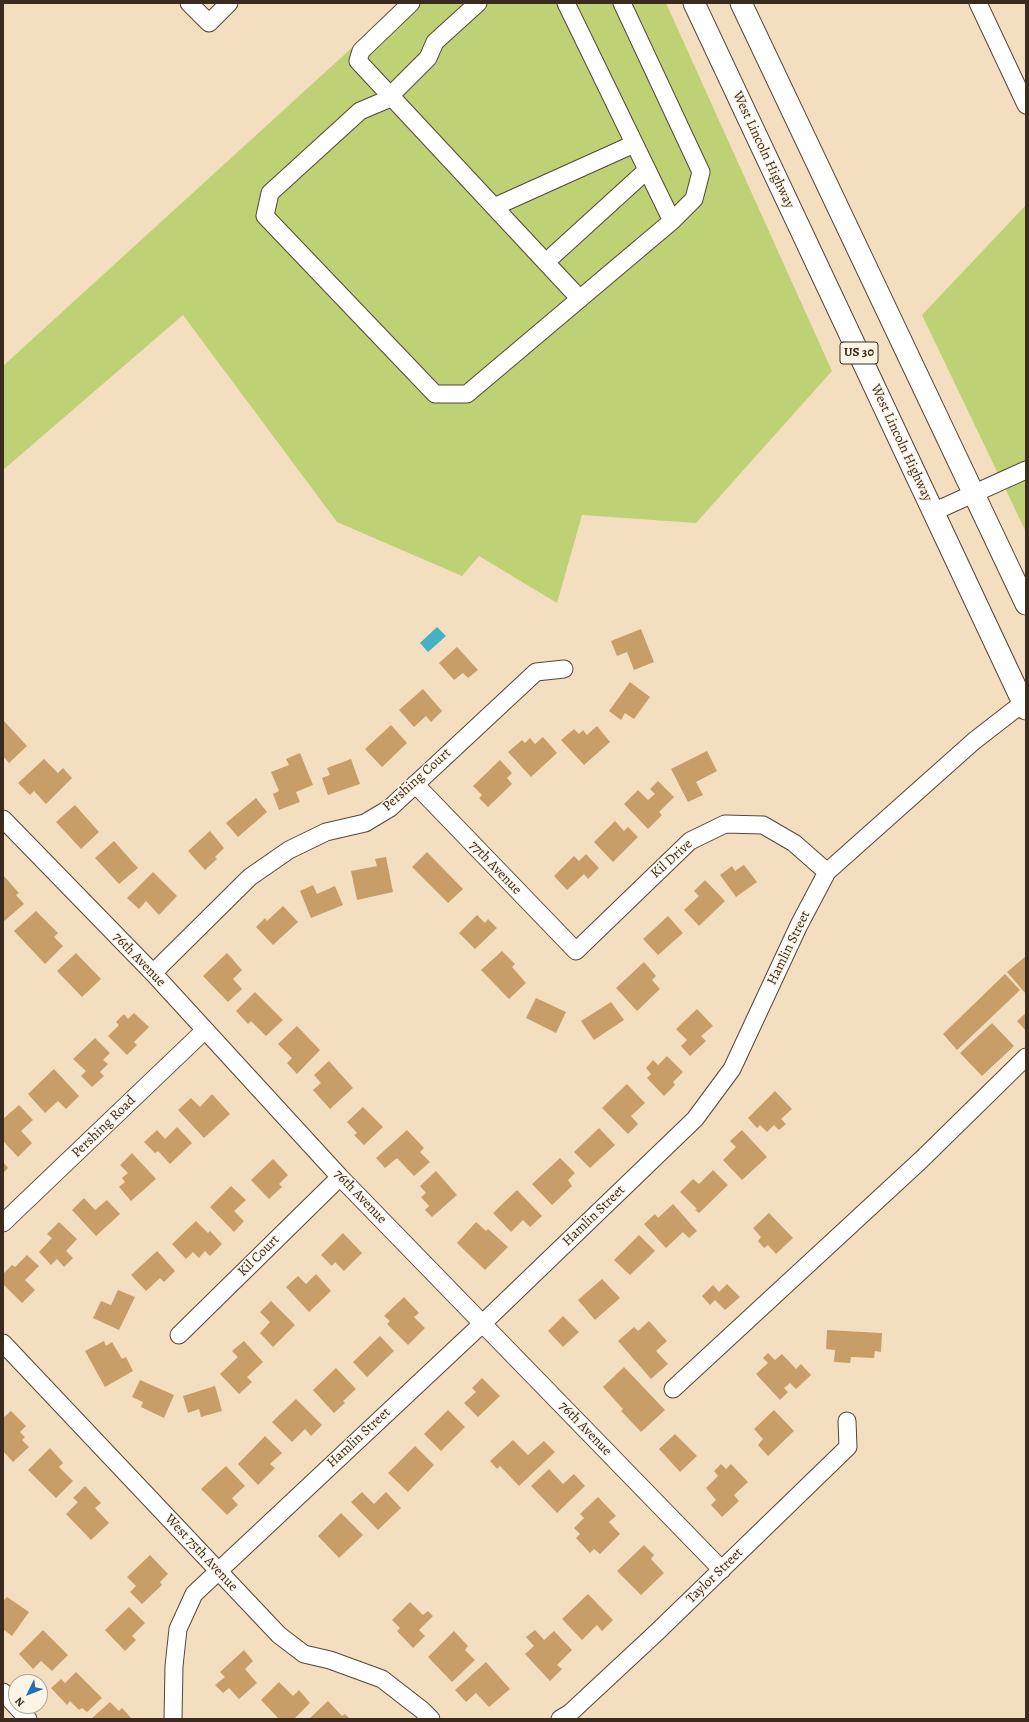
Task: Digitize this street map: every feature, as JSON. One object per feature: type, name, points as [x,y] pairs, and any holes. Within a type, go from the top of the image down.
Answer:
[{"type":"main road","name":"West Lincoln Highway","points":[[694,3],[1025,706]]},
{"type":"main road","points":[[741,3],[1026,604]]},
{"type":"street","points":[[190,3],[209,23],[230,3]]},
{"type":"street","points":[[411,3],[361,51],[358,61],[580,299]]},
{"type":"street","points":[[478,3],[435,42],[428,58],[386,100],[360,111],[270,193],[265,216],[435,394],[466,394],[672,221],[694,199],[700,172],[622,3]]},
{"type":"street","points":[[566,3],[672,221]]},
{"type":"street","points":[[978,3],[1026,105]]},
{"type":"street","points":[[494,206],[634,144]]},
{"type":"street","points":[[546,262],[647,170]]},
{"type":"street","points":[[933,512],[1026,470]]},
{"type":"street","name":"Pershing Court","points":[[153,973],[250,877],[289,850],[320,835],[365,823],[390,808],[536,672],[564,669]]},
{"type":"street","name":"Hamlin Street","points":[[173,1719],[174,1666],[178,1629],[194,1594],[482,1324],[695,1119],[732,1069],[799,925],[827,872],[974,741],[1025,706]]},
{"type":"street","name":"77th Avenue","points":[[415,784],[576,952]]},
{"type":"street","name":"76th Avenue","points":[[3,819],[153,973],[204,1031],[340,1176],[722,1570]]},
{"type":"street","name":"Kil Drive","points":[[576,952],[690,841],[725,824],[763,825],[794,843],[827,872]]},
{"type":"street","name":"Pershing Road","points":[[3,1223],[204,1031]]},
{"type":"street","points":[[674,1389],[921,1160],[1026,1057]]},
{"type":"street","name":"Kil Court","points":[[179,1335],[340,1176]]},
{"type":"street","name":"West 75th Avenue","points":[[3,1343],[279,1635],[304,1654],[330,1660],[382,1679],[422,1710],[431,1719]]},
{"type":"street","name":"Taylor Street","points":[[560,1719],[570,1712],[604,1681],[722,1570],[848,1447],[847,1421]]},
{"type":"street","points":[[3,1692],[28,1719]]},
{"type":"green space","points":[[401,3],[666,3],[832,371],[696,523],[582,515],[557,603],[479,556],[462,576],[337,522],[183,315],[3,470],[3,366]]},
{"type":"green space","points":[[1026,205],[1026,532],[922,315]]},
{"type":"water","points":[[437,627],[446,636],[428,652],[420,643]]},
{"type":"building","points":[[641,629],[654,662],[634,670],[627,652],[617,656],[611,641]]},
{"type":"building","points":[[457,647],[478,670],[468,678],[463,673],[454,680],[439,663]]},
{"type":"building","points":[[630,682],[650,697],[634,719],[625,713],[621,720],[609,711]]},
{"type":"building","points":[[423,689],[442,711],[431,722],[426,716],[414,727],[399,710]]},
{"type":"building","points":[[3,720],[27,746],[9,763],[3,756]]},
{"type":"building","points":[[391,725],[407,743],[382,767],[365,749]]},
{"type":"building","points":[[597,726],[610,742],[584,765],[561,740],[574,729],[579,734],[583,730],[587,735]]},
{"type":"building","points":[[543,737],[557,753],[531,777],[508,752],[522,740],[525,743],[530,738],[535,744]]},
{"type":"building","points":[[707,751],[717,771],[696,782],[703,795],[688,802],[671,769]]},
{"type":"building","points":[[300,753],[313,785],[296,792],[300,802],[279,810],[273,794],[279,791],[271,772],[289,765],[286,759]]},
{"type":"building","points":[[44,759],[58,773],[63,768],[72,778],[46,804],[34,791],[30,795],[18,783]]},
{"type":"building","points":[[351,759],[360,784],[328,795],[322,778],[330,775],[327,768]]},
{"type":"building","points":[[500,760],[512,773],[507,778],[512,784],[488,807],[479,798],[482,795],[473,786]]},
{"type":"building","points":[[658,781],[674,797],[659,812],[662,815],[648,829],[624,804],[638,790],[648,800],[655,794],[650,789]]},
{"type":"building","points":[[256,798],[267,812],[238,837],[226,823]]},
{"type":"building","points":[[75,805],[99,832],[81,849],[56,822]]},
{"type":"building","points":[[615,821],[624,831],[628,827],[638,837],[613,862],[594,842]]},
{"type":"building","points":[[210,831],[224,848],[215,857],[217,859],[205,870],[188,851]]},
{"type":"building","points":[[114,841],[138,868],[119,884],[95,858]]},
{"type":"building","points":[[427,852],[463,889],[448,903],[412,867]]},
{"type":"building","points":[[586,854],[599,868],[588,879],[584,874],[567,890],[554,876],[574,856],[579,861]]},
{"type":"building","points":[[386,857],[393,892],[357,900],[351,871],[377,866],[375,859]]},
{"type":"building","points":[[744,865],[757,882],[736,897],[720,875],[732,866],[735,871]]},
{"type":"building","points":[[153,872],[177,896],[159,915],[146,901],[139,909],[127,898]]},
{"type":"building","points":[[3,875],[19,893],[16,895],[24,904],[3,922]]},
{"type":"building","points":[[705,880],[725,901],[699,926],[684,910],[699,896],[694,891]]},
{"type":"building","points":[[313,885],[317,894],[335,886],[343,905],[311,918],[300,891]]},
{"type":"building","points":[[283,906],[298,922],[273,945],[256,927],[265,918],[267,921]]},
{"type":"building","points":[[36,911],[58,933],[54,937],[63,946],[45,964],[14,931]]},
{"type":"building","points":[[477,915],[485,923],[488,919],[497,928],[475,949],[459,933]]},
{"type":"building","points":[[668,916],[683,933],[658,955],[643,939]]},
{"type":"building","points":[[502,951],[515,964],[512,967],[526,983],[509,999],[481,970]]},
{"type":"building","points":[[76,953],[101,979],[82,997],[57,971]]},
{"type":"building","points":[[227,953],[242,970],[233,979],[242,989],[228,1002],[203,976]]},
{"type":"building","points":[[1026,956],[1026,994],[1007,972]]},
{"type":"building","points":[[644,962],[656,976],[652,980],[660,989],[637,1011],[616,988]]},
{"type":"building","points":[[1005,974],[1020,990],[957,1050],[943,1034]]},
{"type":"building","points":[[255,992],[283,1020],[266,1036],[251,1021],[248,1024],[236,1011]]},
{"type":"building","points":[[536,998],[566,1012],[556,1033],[526,1018]]},
{"type":"building","points":[[611,1002],[624,1020],[594,1040],[581,1021]]},
{"type":"building","points":[[697,1009],[713,1026],[701,1036],[706,1041],[690,1056],[681,1046],[687,1040],[676,1029]]},
{"type":"building","points":[[134,1013],[149,1027],[134,1042],[137,1045],[127,1055],[108,1036],[119,1025],[116,1022],[124,1014],[128,1019]]},
{"type":"building","points":[[1026,1013],[1026,1031],[1017,1021]]},
{"type":"building","points":[[992,1023],[1014,1046],[982,1076],[960,1053]]},
{"type":"building","points":[[297,1026],[320,1050],[297,1074],[287,1063],[292,1058],[278,1044]]},
{"type":"building","points":[[95,1038],[110,1053],[103,1060],[108,1064],[100,1072],[104,1076],[92,1087],[81,1076],[86,1071],[73,1059]]},
{"type":"building","points":[[667,1056],[683,1072],[673,1082],[675,1085],[664,1096],[647,1078],[651,1074],[646,1068],[653,1060],[658,1065]]},
{"type":"building","points":[[329,1061],[353,1088],[330,1109],[313,1090],[321,1083],[314,1075]]},
{"type":"building","points":[[54,1069],[79,1096],[66,1109],[58,1101],[45,1113],[28,1094]]},
{"type":"building","points":[[627,1084],[645,1103],[631,1116],[638,1124],[628,1134],[602,1108]]},
{"type":"building","points":[[775,1091],[792,1109],[781,1119],[786,1124],[779,1130],[774,1125],[767,1132],[760,1125],[757,1128],[748,1118]]},
{"type":"building","points":[[212,1094],[230,1114],[204,1138],[178,1110],[191,1098],[200,1107]]},
{"type":"building","points":[[19,1105],[33,1120],[21,1131],[32,1143],[18,1157],[3,1141],[3,1119]]},
{"type":"building","points":[[363,1107],[383,1127],[364,1145],[354,1135],[357,1133],[347,1122]]},
{"type":"building","points":[[177,1127],[192,1143],[170,1164],[158,1151],[155,1153],[144,1142],[157,1130],[165,1139]]},
{"type":"building","points":[[599,1128],[615,1145],[590,1168],[574,1152]]},
{"type":"building","points":[[407,1130],[424,1148],[420,1152],[430,1162],[414,1176],[397,1158],[385,1168],[376,1158]]},
{"type":"building","points":[[742,1130],[767,1157],[742,1180],[723,1160],[736,1147],[730,1141]]},
{"type":"building","points":[[132,1153],[156,1179],[131,1201],[119,1187],[125,1182],[122,1178],[128,1173],[120,1165]]},
{"type":"building","points":[[560,1158],[575,1173],[568,1180],[572,1186],[552,1205],[532,1184]]},
{"type":"building","points":[[273,1159],[288,1175],[279,1184],[282,1187],[269,1199],[251,1180]]},
{"type":"building","points":[[3,1162],[8,1168],[3,1173]]},
{"type":"building","points":[[713,1170],[728,1185],[699,1213],[695,1210],[697,1209],[680,1192],[693,1179],[699,1184]]},
{"type":"building","points":[[436,1171],[457,1195],[432,1217],[425,1210],[429,1206],[421,1197],[426,1193],[420,1186]]},
{"type":"building","points":[[231,1186],[246,1200],[234,1211],[244,1221],[234,1232],[210,1207]]},
{"type":"building","points":[[517,1190],[542,1216],[530,1227],[523,1220],[511,1232],[493,1213]]},
{"type":"building","points":[[84,1198],[95,1210],[107,1200],[120,1214],[96,1236],[72,1210]]},
{"type":"building","points":[[673,1204],[697,1231],[689,1238],[683,1232],[666,1248],[644,1224],[655,1214],[658,1218]]},
{"type":"building","points":[[769,1213],[793,1238],[776,1254],[768,1245],[764,1248],[758,1241],[761,1237],[753,1228]]},
{"type":"building","points":[[196,1221],[208,1233],[210,1231],[222,1244],[210,1256],[205,1251],[199,1258],[193,1252],[186,1259],[172,1244]]},
{"type":"building","points":[[59,1222],[77,1239],[66,1251],[73,1258],[64,1267],[57,1259],[51,1265],[39,1252],[52,1238],[47,1234]]},
{"type":"building","points":[[476,1222],[486,1231],[488,1229],[508,1247],[485,1270],[457,1243]]},
{"type":"building","points":[[343,1233],[362,1253],[344,1271],[335,1262],[332,1266],[321,1255]]},
{"type":"building","points":[[639,1235],[655,1251],[630,1275],[614,1260]]},
{"type":"building","points":[[157,1251],[175,1271],[164,1282],[160,1278],[146,1291],[131,1275]]},
{"type":"building","points":[[27,1255],[39,1266],[25,1280],[35,1290],[22,1303],[3,1284],[3,1274],[12,1265],[15,1267]]},
{"type":"building","points":[[316,1274],[331,1291],[309,1312],[286,1287],[298,1276],[306,1284]]},
{"type":"building","points":[[602,1279],[620,1298],[595,1320],[578,1300]]},
{"type":"building","points":[[727,1284],[740,1297],[725,1310],[715,1300],[710,1305],[702,1296],[713,1285],[719,1292]]},
{"type":"building","points":[[118,1290],[135,1297],[119,1330],[93,1318],[101,1301],[111,1305]]},
{"type":"building","points":[[404,1297],[419,1313],[414,1317],[425,1328],[408,1345],[387,1324],[390,1321],[384,1316]]},
{"type":"building","points":[[271,1301],[295,1325],[273,1347],[260,1333],[270,1322],[260,1312]]},
{"type":"building","points":[[563,1316],[579,1332],[563,1347],[548,1331]]},
{"type":"building","points":[[649,1321],[667,1341],[656,1351],[668,1364],[651,1379],[618,1341],[634,1327],[638,1331]]},
{"type":"building","points":[[827,1330],[882,1333],[881,1352],[875,1351],[874,1358],[851,1357],[850,1363],[834,1362],[835,1350],[826,1349]]},
{"type":"building","points":[[380,1336],[394,1351],[367,1377],[353,1362]]},
{"type":"building","points":[[104,1341],[106,1346],[112,1342],[122,1359],[126,1357],[133,1371],[105,1387],[85,1351]]},
{"type":"building","points":[[244,1341],[263,1362],[247,1377],[252,1382],[239,1394],[220,1374],[238,1357],[232,1351]]},
{"type":"building","points":[[768,1353],[775,1360],[782,1354],[796,1369],[801,1364],[811,1375],[796,1389],[790,1383],[784,1388],[788,1392],[780,1400],[756,1374],[768,1363],[763,1358]]},
{"type":"building","points":[[624,1367],[665,1410],[641,1432],[621,1411],[623,1409],[603,1387]]},
{"type":"building","points":[[336,1368],[356,1389],[343,1401],[345,1403],[334,1413],[313,1390]]},
{"type":"building","points":[[482,1378],[500,1396],[478,1417],[464,1403],[476,1392],[472,1388]]},
{"type":"building","points":[[140,1380],[174,1395],[164,1418],[141,1407],[143,1402],[132,1397]]},
{"type":"building","points":[[215,1386],[222,1411],[201,1417],[199,1409],[188,1413],[183,1396]]},
{"type":"building","points":[[296,1399],[322,1425],[311,1436],[305,1429],[292,1442],[272,1422]]},
{"type":"building","points":[[448,1410],[465,1427],[441,1451],[424,1434]]},
{"type":"building","points":[[774,1410],[794,1431],[768,1456],[758,1445],[763,1439],[754,1429]]},
{"type":"building","points":[[11,1411],[26,1426],[20,1432],[25,1437],[22,1440],[29,1447],[13,1462],[3,1451],[3,1418]]},
{"type":"building","points":[[675,1434],[697,1456],[680,1472],[659,1449]]},
{"type":"building","points":[[265,1436],[282,1453],[270,1464],[275,1468],[258,1485],[238,1464]]},
{"type":"building","points":[[513,1440],[528,1455],[544,1441],[555,1452],[519,1486],[500,1466],[497,1469],[490,1461]]},
{"type":"building","points":[[415,1446],[434,1465],[408,1492],[388,1473]]},
{"type":"building","points":[[50,1448],[63,1463],[59,1467],[73,1481],[56,1498],[28,1470]]},
{"type":"building","points":[[721,1464],[726,1469],[731,1464],[748,1482],[734,1495],[739,1501],[722,1517],[711,1505],[716,1500],[706,1488],[718,1476],[714,1471]]},
{"type":"building","points":[[226,1466],[245,1486],[232,1498],[238,1505],[227,1515],[201,1489]]},
{"type":"building","points":[[549,1469],[563,1484],[574,1474],[585,1486],[557,1513],[531,1486]]},
{"type":"building","points":[[85,1486],[101,1503],[95,1508],[109,1523],[91,1540],[66,1514],[78,1502],[73,1498]]},
{"type":"building","points":[[362,1492],[374,1504],[386,1492],[401,1508],[378,1530],[351,1502]]},
{"type":"building","points":[[598,1497],[616,1516],[609,1522],[620,1534],[600,1554],[594,1549],[590,1553],[576,1538],[580,1534],[574,1528],[584,1518],[580,1514]]},
{"type":"building","points":[[341,1513],[363,1535],[339,1558],[318,1536]]},
{"type":"building","points":[[644,1545],[654,1555],[651,1559],[664,1573],[641,1595],[617,1571]]},
{"type":"building","points":[[150,1555],[168,1574],[160,1582],[162,1585],[142,1604],[130,1592],[136,1586],[127,1577]]},
{"type":"building","points":[[588,1594],[613,1620],[602,1631],[597,1625],[582,1640],[562,1619]]},
{"type":"building","points":[[7,1597],[29,1612],[12,1636],[3,1629],[3,1599],[4,1600]]},
{"type":"building","points":[[410,1602],[423,1615],[428,1611],[433,1616],[419,1630],[425,1636],[413,1648],[397,1631],[400,1628],[392,1620]]},
{"type":"building","points":[[129,1607],[145,1623],[132,1636],[136,1640],[125,1651],[105,1630]]},
{"type":"building","points":[[43,1630],[68,1655],[52,1671],[41,1661],[33,1669],[19,1654]]},
{"type":"building","points":[[535,1630],[544,1640],[554,1631],[572,1650],[557,1665],[562,1669],[550,1681],[525,1654],[534,1646],[526,1637]]},
{"type":"building","points":[[454,1631],[468,1646],[465,1650],[475,1660],[452,1682],[428,1657]]},
{"type":"building","points":[[244,1650],[253,1661],[245,1669],[257,1683],[239,1699],[229,1688],[223,1693],[215,1685],[225,1677],[220,1672]]},
{"type":"building","points":[[486,1662],[510,1689],[489,1707],[476,1693],[466,1702],[455,1690]]},
{"type":"building","points":[[76,1672],[102,1698],[87,1712],[82,1708],[79,1710],[70,1701],[67,1705],[51,1688],[61,1679],[65,1683]]},
{"type":"building","points":[[279,1682],[293,1696],[299,1690],[310,1703],[294,1719],[277,1719],[278,1718],[261,1700]]},
{"type":"building","points":[[328,1701],[342,1716],[345,1714],[350,1719],[309,1719]]},
{"type":"building","points":[[110,1702],[119,1711],[122,1708],[132,1719],[91,1719]]}]
